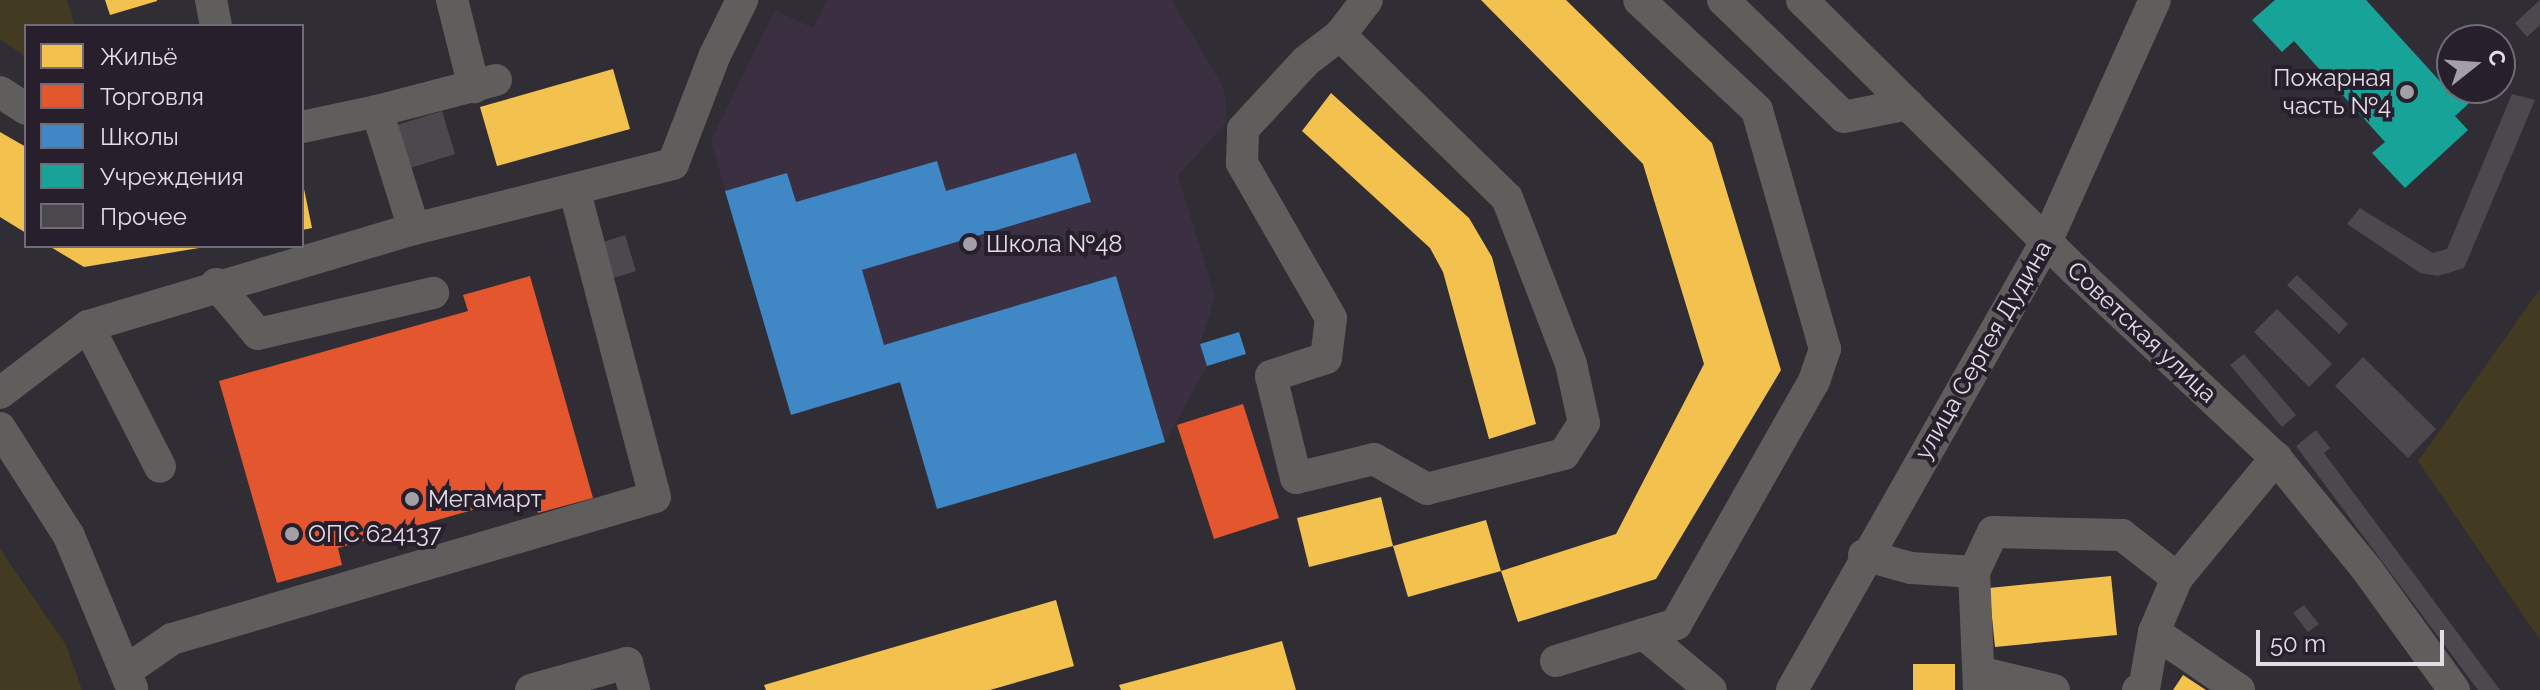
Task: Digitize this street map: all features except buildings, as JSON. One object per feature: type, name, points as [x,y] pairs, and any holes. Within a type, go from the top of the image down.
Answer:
[{"type":"street","points":[[211,0],[216,24]]},
{"type":"street","points":[[304,127],[485,84],[452,0]]},
{"type":"street","points":[[0,393],[88,326],[216,284],[414,229],[575,192],[673,164],[714,57],[742,0]]},
{"type":"street","points":[[1340,35],[1507,198],[1571,364],[1584,423],[1564,454],[1427,489],[1374,459],[1296,478],[1271,376],[1326,358],[1331,318],[1242,163],[1243,129],[1306,61],[1340,35],[1367,0]]},
{"type":"street","points":[[1556,661],[1676,624],[1814,381],[1825,349],[1757,110],[1639,0]]},
{"type":"street","points":[[1723,0],[1844,117],[1908,104]]},
{"type":"street","name":"Советская улица","points":[[1802,0],[2276,458],[2368,571],[2454,690]]},
{"type":"street","name":"улица Сергея Дудина","points":[[1792,690],[1864,555],[2047,240],[2155,0]]},
{"type":"street","points":[[0,92],[24,108]]},
{"type":"street","points":[[377,111],[414,229]]},
{"type":"street","points":[[0,428],[63,525],[130,680],[172,639],[655,497],[575,192]]},
{"type":"street","points":[[216,284],[258,334],[433,293]]},
{"type":"street","points":[[88,326],[160,467]]},
{"type":"street","points":[[2138,690],[2144,689],[2154,632],[2177,578],[2276,458]]},
{"type":"street","points":[[2054,690],[1979,681],[1974,572],[1993,532],[2122,535],[2177,578]]},
{"type":"street","points":[[1864,555],[1911,568],[1974,572]]},
{"type":"street","points":[[2154,632],[2239,690]]},
{"type":"street","points":[[1644,634],[1711,690]]},
{"type":"street","points":[[531,690],[627,663],[634,690]]},
{"type":"shaded area","points":[[0,0],[67,0],[74,24],[24,24],[24,56],[0,39]]},
{"type":"shaded area","name":"Школа №48","points":[[827,0],[1172,0],[1224,89],[1227,122],[1178,175],[1215,297],[1200,344],[1207,366],[1165,442],[937,509],[900,383],[791,415],[711,141],[775,10],[813,28]]},
{"type":"shaded area","points":[[2540,289],[2540,640],[2418,461]]},
{"type":"shaded area","points":[[0,549],[66,645],[82,690],[0,690]]},
{"type":"place","name":"Пожарная часть №4","points":[[2407,92]]},
{"type":"place","name":"Школа №48","points":[[970,244]]},
{"type":"place","name":"Мегамарт","points":[[412,499]]},
{"type":"place","name":"ОПС 624137","points":[[292,534]]}]
